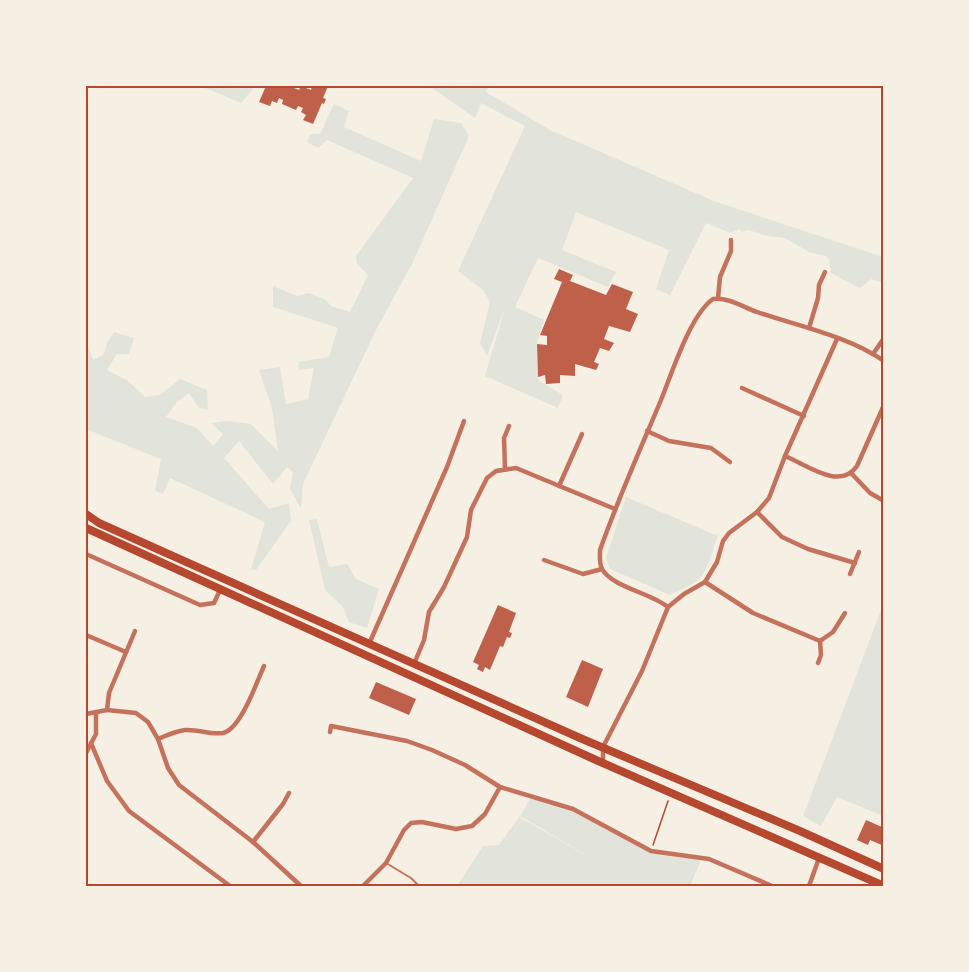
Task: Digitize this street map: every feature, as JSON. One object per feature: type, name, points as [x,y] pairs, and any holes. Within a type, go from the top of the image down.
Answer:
[{"type":"main road","points":[[86,514],[99,524],[884,869]]},
{"type":"main road","points":[[86,528],[603,763],[884,886]]},
{"type":"street","points":[[718,298],[720,277],[731,251],[731,240]]},
{"type":"street","points":[[809,328],[818,298],[819,285],[825,272]]},
{"type":"street","points":[[668,607],[659,600],[608,577],[602,569],[600,550],[647,431],[699,313],[708,302],[718,298],[809,328],[873,354],[884,361]]},
{"type":"street","points":[[873,354],[884,338]]},
{"type":"street","points":[[603,763],[603,747],[642,671],[668,607],[684,594],[705,582],[717,562],[723,541],[729,532],[757,512],[769,498],[785,456],[837,339]]},
{"type":"street","points":[[741,388],[804,416]]},
{"type":"street","points":[[785,456],[831,476],[842,478],[852,474],[884,405]]},
{"type":"street","points":[[369,644],[447,467],[464,420]]},
{"type":"street","points":[[505,469],[504,438],[509,426]]},
{"type":"street","points":[[647,431],[669,441],[711,448],[730,462]]},
{"type":"street","points":[[559,486],[582,434]]},
{"type":"street","points":[[414,664],[424,640],[429,612],[444,587],[467,537],[471,510],[487,478],[496,471],[516,468],[615,509]]},
{"type":"street","points":[[852,474],[870,493],[884,501]]},
{"type":"street","points":[[757,512],[782,537],[808,549],[855,563]]},
{"type":"street","points":[[850,574],[859,552]]},
{"type":"street","points":[[86,554],[200,605],[214,603],[220,590]]},
{"type":"street","points":[[544,560],[583,574],[602,569]]},
{"type":"street","points":[[705,582],[753,614],[820,641]]},
{"type":"street","points":[[820,641],[833,632],[845,613]]},
{"type":"street","points":[[107,710],[110,693],[135,630]]},
{"type":"street","points":[[86,635],[126,652]]},
{"type":"street","points":[[818,663],[821,655],[820,641]]},
{"type":"street","points":[[158,739],[185,730],[218,733],[231,729],[240,718],[264,666]]},
{"type":"street","points":[[86,714],[107,710],[136,713],[148,722],[158,739],[168,768],[179,785],[253,842],[301,886]]},
{"type":"street","points":[[86,753],[96,734],[96,712]]},
{"type":"street","points":[[330,732],[331,726],[407,741],[465,765],[500,787],[573,809],[651,851],[709,859],[772,886]]},
{"type":"street","points":[[91,742],[106,781],[129,811],[230,886]]},
{"type":"street","points":[[363,886],[386,863],[404,830],[411,823],[422,822],[456,829],[472,826],[484,814],[500,787]]},
{"type":"street","points":[[253,842],[289,793]]},
{"type":"street","points":[[809,886],[820,858]]},
{"type":"lane","points":[[386,863],[411,878],[419,886]]},
{"type":"path","points":[[651,851],[669,797]]},
{"type":"shaded area","points":[[201,86],[255,86],[241,103]]},
{"type":"shaded area","points":[[429,86],[489,86],[486,92],[550,130],[714,201],[883,257],[883,283],[871,279],[861,288],[857,287],[831,273],[829,259],[826,256],[809,252],[785,238],[767,236],[749,230],[741,232],[740,229],[730,233],[706,223],[670,295],[656,289],[669,250],[576,212],[562,250],[616,272],[608,287],[538,258],[515,307],[544,320],[537,342],[538,380],[563,395],[558,408],[485,376],[505,308],[487,356],[480,343],[490,302],[483,290],[458,271],[525,126],[481,103],[475,118]]},
{"type":"shaded area","points":[[334,104],[349,111],[344,127],[421,161],[434,119],[461,123],[469,136],[413,262],[376,330],[303,484],[301,508],[290,489],[293,472],[287,467],[273,484],[239,441],[224,458],[269,509],[289,503],[291,521],[256,570],[251,569],[265,522],[170,478],[163,494],[155,491],[161,459],[86,429],[86,345],[93,360],[103,355],[114,332],[134,338],[129,354],[117,354],[107,370],[128,381],[145,397],[160,395],[180,379],[207,390],[208,410],[199,408],[189,393],[176,403],[166,417],[197,428],[213,446],[223,434],[211,423],[227,421],[251,424],[278,451],[272,408],[259,370],[280,367],[286,404],[308,399],[314,368],[299,370],[298,362],[329,357],[338,328],[273,307],[273,286],[297,296],[309,293],[326,300],[331,306],[350,312],[368,275],[357,264],[356,256],[413,178],[327,140],[318,148],[307,142],[310,134],[320,134]]},
{"type":"shaded area","points":[[626,497],[718,536],[706,569],[697,581],[670,595],[610,569],[606,558]]},
{"type":"shaded area","points":[[317,519],[329,567],[347,564],[356,579],[379,589],[367,628],[349,622],[343,607],[325,590],[309,520]]},
{"type":"shaded area","points":[[883,605],[883,816],[837,797],[821,826],[803,816]]},
{"type":"shaded area","points":[[530,799],[564,805],[649,851],[702,858],[690,886],[457,886],[483,846],[499,845],[519,817],[598,862],[520,816]]},
{"type":"building","points":[[266,86],[295,86],[294,88],[299,90],[301,86],[311,90],[312,86],[328,86],[323,98],[326,99],[313,124],[303,120],[306,115],[301,112],[303,108],[298,106],[296,110],[282,104],[283,100],[279,98],[277,103],[272,101],[270,106],[259,102]]},
{"type":"building","points":[[559,269],[573,275],[570,281],[606,295],[612,284],[633,292],[626,309],[638,314],[630,332],[609,326],[604,339],[614,343],[609,351],[600,348],[594,362],[599,364],[596,370],[575,364],[575,376],[560,375],[560,383],[546,384],[545,375],[538,377],[537,344],[547,345],[547,336],[540,335],[562,282],[554,279]]},
{"type":"building","points":[[498,605],[516,613],[509,632],[512,633],[510,638],[507,637],[503,647],[500,646],[490,670],[485,667],[483,672],[477,669],[479,665],[473,662]]},
{"type":"building","points":[[582,660],[603,669],[588,707],[566,697]]},
{"type":"building","points":[[376,682],[416,699],[409,715],[369,698]]},
{"type":"building","points":[[866,820],[882,827],[884,823],[884,846],[870,840],[868,845],[857,840]]}]
